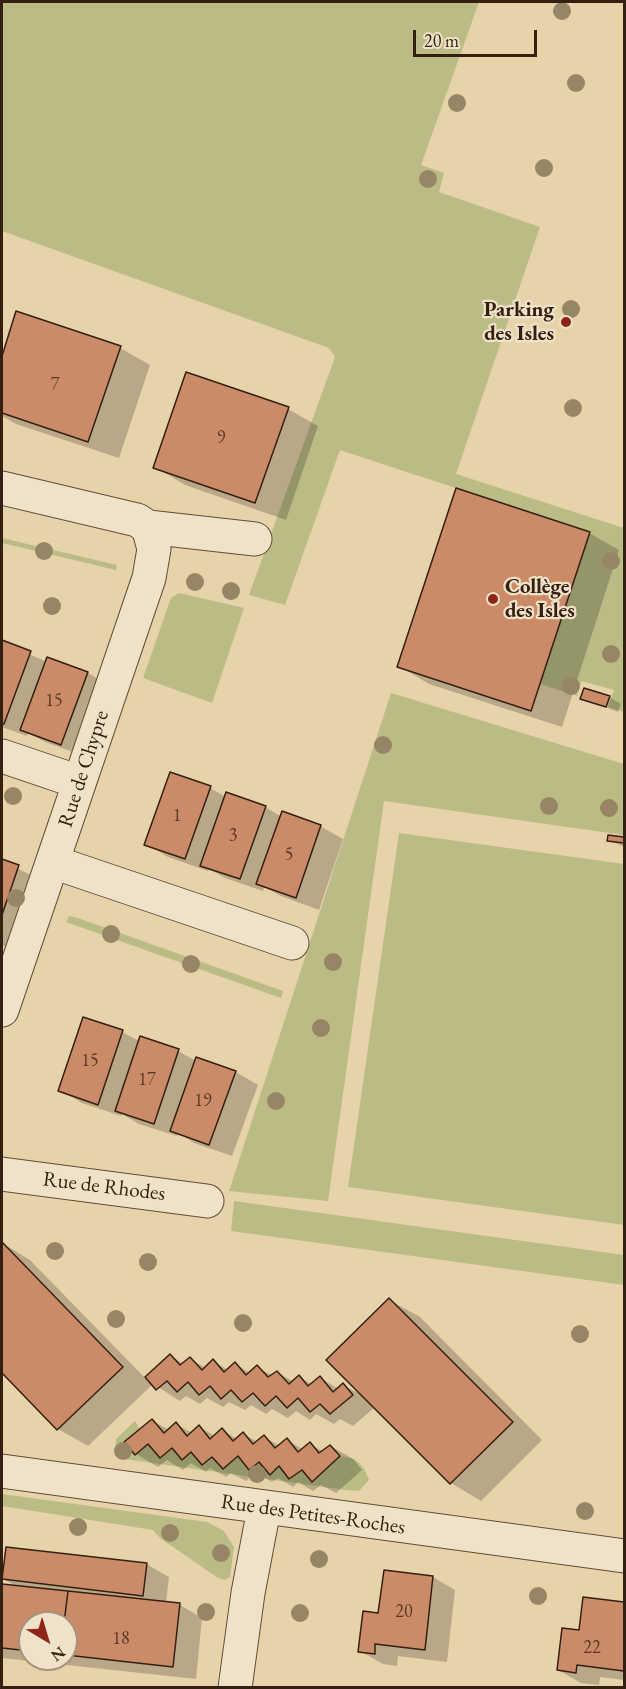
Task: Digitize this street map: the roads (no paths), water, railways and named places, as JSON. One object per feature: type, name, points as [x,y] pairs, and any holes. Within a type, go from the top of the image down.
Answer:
[{"type":"street","points":[[2,488],[136,520],[148,527],[255,540]]},
{"type":"street","name":"Rue de Chypre","points":[[5,989],[53,862],[149,578],[154,549],[148,527]]},
{"type":"street","points":[[2,756],[79,782]]},
{"type":"street","points":[[53,862],[292,943]]},
{"type":"street","name":"Rue de Rhodes","points":[[2,1174],[207,1201]]},
{"type":"street","name":"Rue des Petites-Roches","points":[[2,1471],[264,1509],[624,1556]]},
{"type":"street","points":[[235,1688],[248,1593],[264,1509]]},
{"type":"place","name":"Parking des Isles","points":[[566,322]]},
{"type":"place","name":"Collège des Isles","points":[[493,599]]}]
